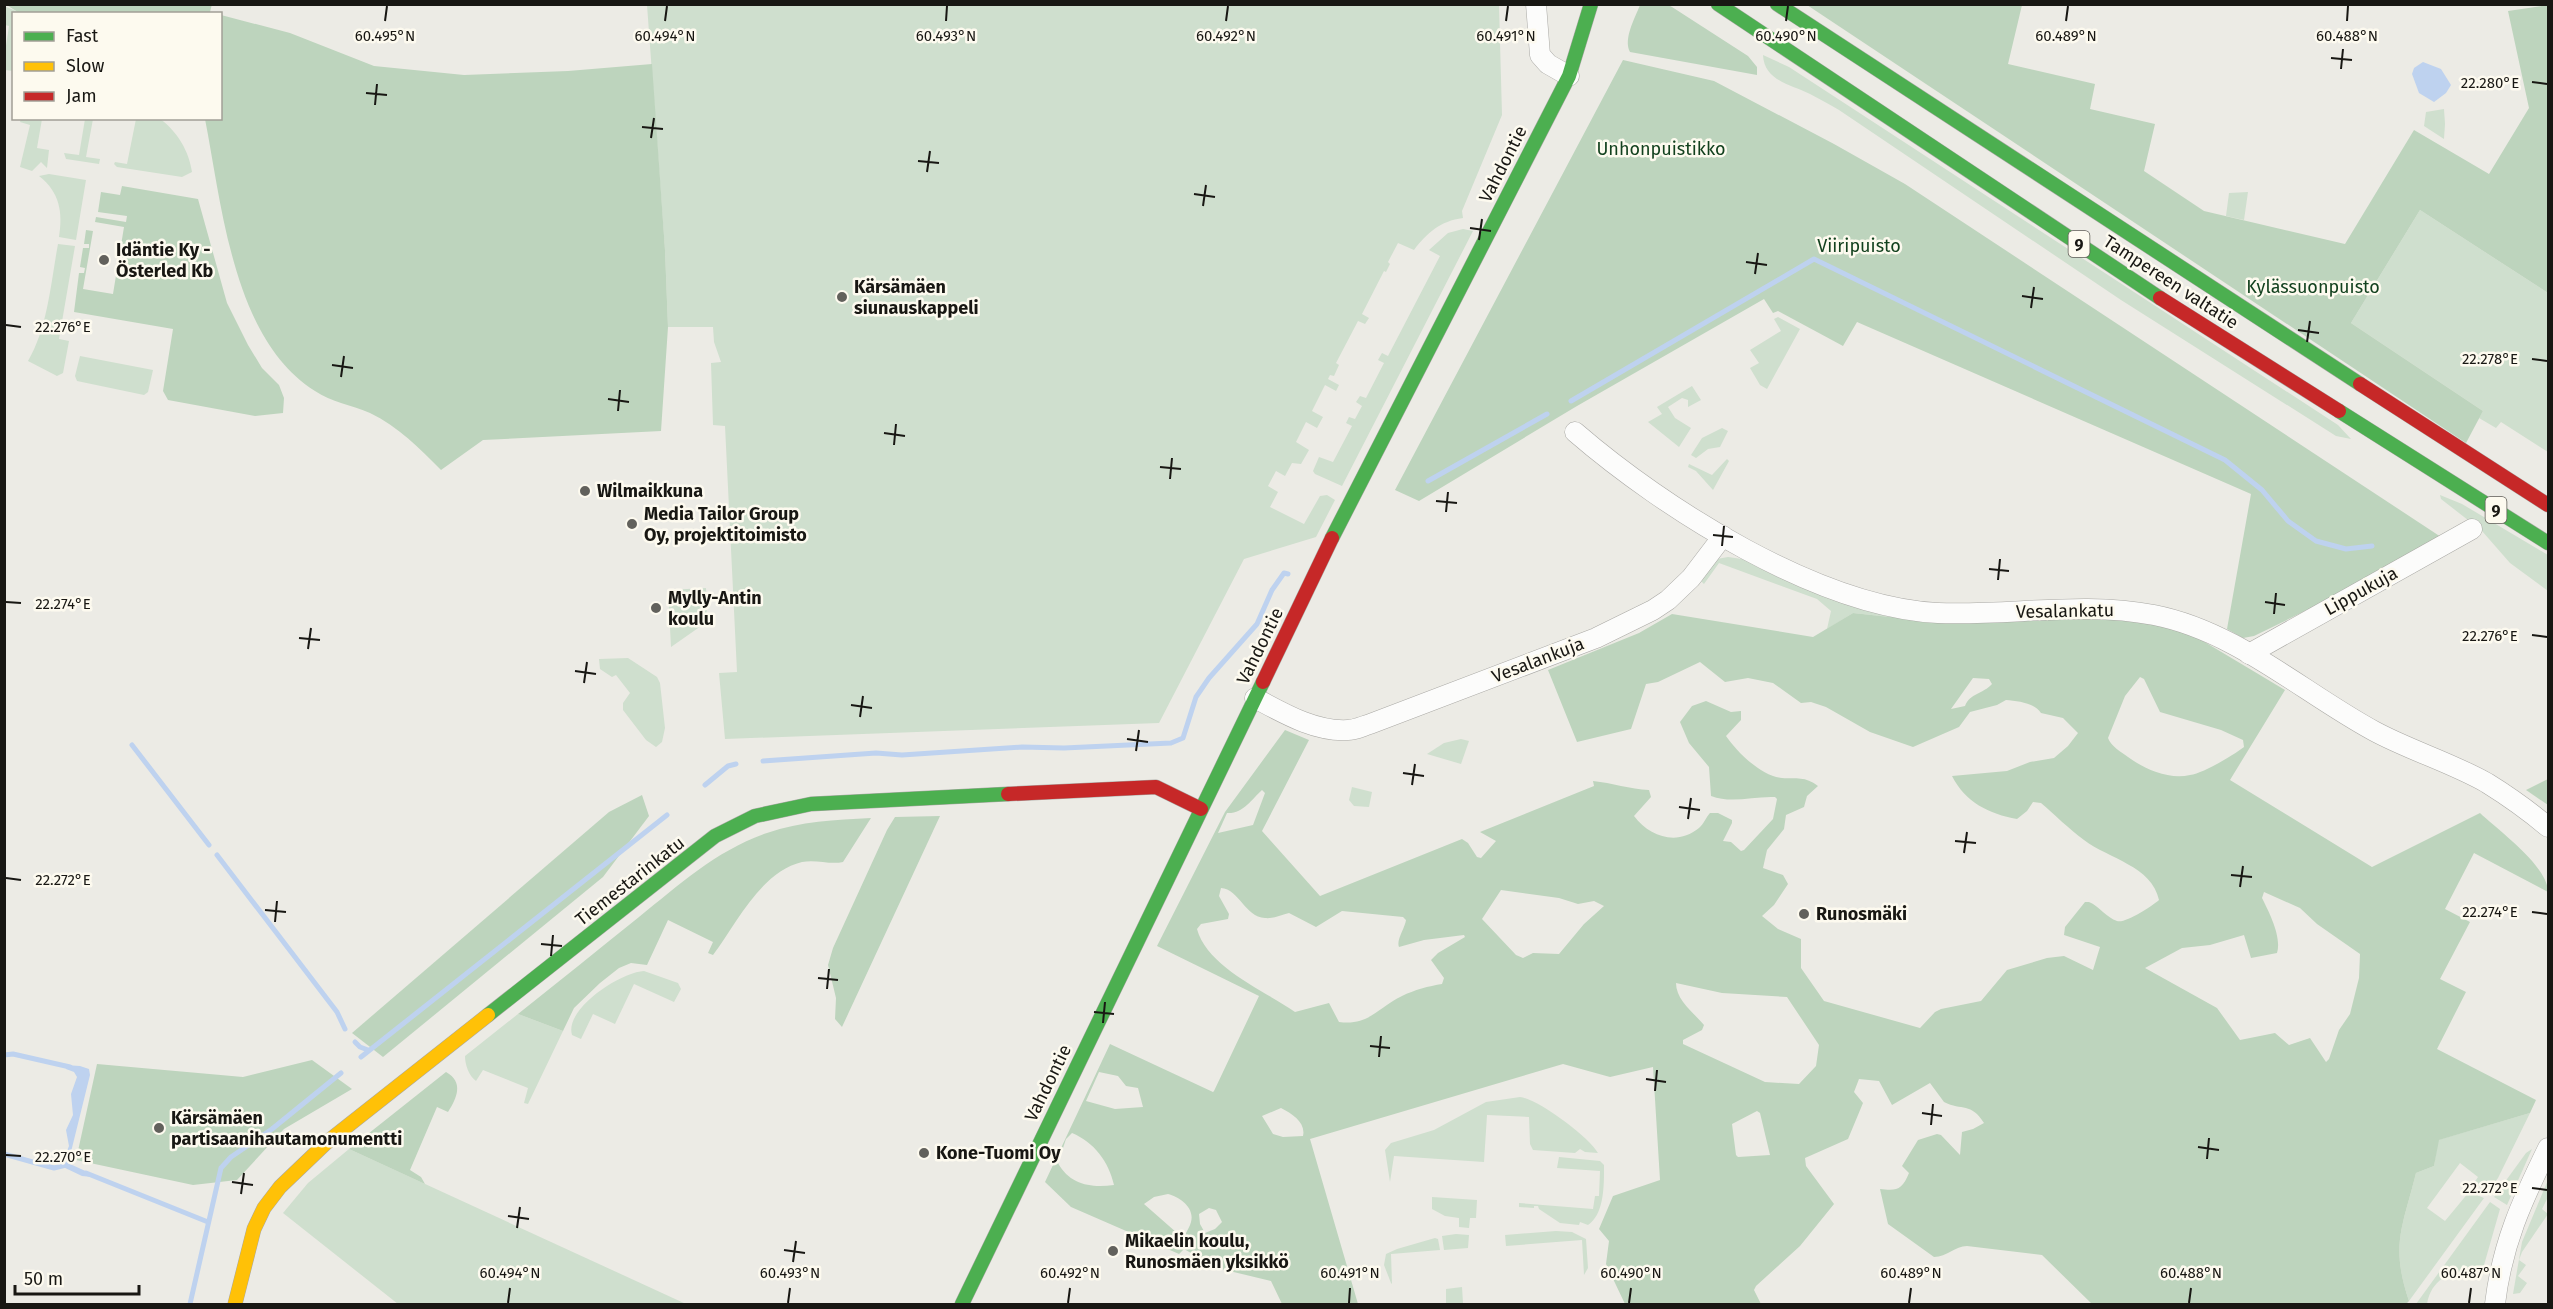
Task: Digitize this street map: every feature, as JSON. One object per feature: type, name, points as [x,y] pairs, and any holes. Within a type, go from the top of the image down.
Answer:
[{"type":"main road","name":"Vahdontie","points":[[962,1305],[1352,498],[1569,76],[1591,4]]},
{"type":"main road","name":"Tampereen valtatie","points":[[1718,4],[2136,282],[2548,543]]},
{"type":"main road","name":"Tampereen valtatie","points":[[1777,4],[2205,285],[2548,505]]},
{"type":"main road","name":"Tiemestarinkatu","points":[[235,1305],[256,1221],[270,1198],[289,1176],[326,1143],[715,836],[755,816],[811,804],[868,800],[1156,788],[1201,809]]},
{"type":"street","points":[[1536,4],[1540,56],[1548,64],[1569,76]]},
{"type":"street","name":"Vesalankatu","points":[[1575,432],[1624,473],[1723,536],[1832,590],[1894,607],[1937,613],[2066,609],[2123,610],[2158,616],[2205,632],[2249,654],[2373,730],[2485,782],[2548,826]]},
{"type":"street","name":"Lippukuja","points":[[2249,654],[2472,529]]},
{"type":"street","name":"Vesalankuja","points":[[1255,698],[1296,719],[1322,728],[1348,730],[1370,724],[1596,638],[1653,610],[1668,600],[1691,578],[1723,536]]},
{"type":"street","points":[[2495,1305],[2498,1272],[2506,1242],[2519,1207],[2548,1148]]},
{"type":"green space","points":[[5,4],[212,4],[210,12],[18,12]]},
{"type":"green space","points":[[647,5],[1499,5],[1502,115],[1462,211],[1463,218],[1447,222],[1435,229],[1414,250],[1398,243],[1388,262],[1390,264],[1386,272],[1384,271],[1362,314],[1369,318],[1365,324],[1358,321],[1336,363],[1339,365],[1334,376],[1330,375],[1328,379],[1339,385],[1336,391],[1325,385],[1312,411],[1323,417],[1317,428],[1306,422],[1296,442],[1309,450],[1301,464],[1292,463],[1285,476],[1276,471],[1268,486],[1278,492],[1270,507],[1304,524],[1320,496],[1327,495],[1335,500],[1316,537],[1244,559],[1159,723],[725,739],[719,673],[737,672],[725,426],[713,425],[711,363],[721,362],[714,342],[713,327],[668,327],[665,250]]},
{"type":"green space","points":[[1640,5],[1672,7],[1748,56],[1757,67],[1757,75],[1630,52],[1629,35]]},
{"type":"green space","name":"Kylässuonpuisto","points":[[1807,5],[2022,5],[2008,64],[2095,84],[2090,109],[2155,124],[2144,171],[2204,211],[2345,244],[2414,130],[2489,174],[2529,108],[2508,11],[2548,5],[2548,293],[2420,210],[2351,323],[2483,411],[2466,443]]},
{"type":"green space","points":[[4,6],[19,12],[12,12],[12,71],[5,70],[9,26],[5,25]]},
{"type":"green space","points":[[222,15],[290,33],[374,66],[464,75],[568,71],[652,64],[668,327],[661,431],[483,440],[441,470],[408,438],[390,425],[370,413],[321,395],[287,368],[266,339],[249,305],[236,268],[218,191],[205,120],[222,120]]},
{"type":"green space","points":[[1763,55],[1789,67],[2338,425],[2351,439],[2336,436],[2121,300],[1839,110],[1780,81],[1768,71]]},
{"type":"green space","points":[[1623,60],[1714,81],[1905,184],[2441,537],[2389,570],[2254,636],[2243,638],[2227,629],[2251,494],[1857,322],[1843,346],[1778,311],[1773,313],[1764,299],[1577,406],[1419,501],[1395,490]]},
{"type":"green space","points":[[2444,109],[2444,139],[2424,126],[2426,112]]},
{"type":"green space","points":[[21,120],[42,120],[37,148],[49,150],[47,168],[41,162],[32,171],[20,167],[30,125],[20,122]]},
{"type":"green space","points":[[85,120],[93,120],[86,157],[100,159],[99,164],[66,159],[64,153],[79,155]]},
{"type":"green space","points":[[136,120],[161,120],[177,136],[185,149],[192,172],[182,177],[117,167],[114,164],[115,162],[127,164]]},
{"type":"green space","points":[[49,174],[86,180],[76,240],[59,237],[61,220],[56,196],[39,176]]},
{"type":"green space","points":[[122,186],[198,199],[227,303],[262,368],[279,385],[284,398],[283,413],[255,416],[168,400],[163,391],[173,329],[74,312],[79,273],[84,273],[85,268],[80,267],[83,248],[89,248],[89,244],[84,244],[86,230],[93,231],[83,289],[113,294],[124,227],[95,222],[96,217],[126,222],[127,216],[98,212],[101,192],[120,195]]},
{"type":"green space","points":[[2248,192],[2244,220],[2226,216],[2229,193]]},
{"type":"green space","points":[[2420,210],[2548,293],[2548,452],[2501,422],[2496,428],[2479,418],[2483,411],[2351,323]]},
{"type":"green space","points":[[1463,229],[1473,231],[1342,486],[1315,474],[1313,471],[1319,457],[1333,462],[1352,426],[1346,423],[1349,417],[1355,419],[1362,406],[1356,402],[1360,396],[1366,398],[1384,363],[1378,360],[1382,353],[1388,356],[1440,256],[1429,250],[1448,233]]},
{"type":"green space","points":[[58,244],[75,246],[59,339],[69,341],[63,373],[57,376],[28,361],[35,348],[44,319]]},
{"type":"green space","points":[[1778,317],[1800,329],[1767,389],[1760,385],[1750,368],[1759,363],[1750,350],[1781,331],[1774,319]]},
{"type":"green space","points":[[80,356],[153,370],[148,392],[144,395],[77,381],[75,376]]},
{"type":"green space","points":[[1692,386],[1701,400],[1688,407],[1688,400],[1682,398],[1668,407],[1675,418],[1691,428],[1679,447],[1648,422],[1662,414],[1657,407]]},
{"type":"green space","points":[[1722,428],[1728,431],[1720,447],[1708,449],[1696,458],[1691,455],[1702,438]]},
{"type":"green space","points":[[1727,459],[1729,461],[1713,490],[1696,471],[1688,467],[1689,464],[1712,475]]},
{"type":"green space","points":[[2440,495],[2462,504],[2548,555],[2548,591],[2510,563],[2482,531],[2441,499]]},
{"type":"green space","points":[[1728,557],[1749,560],[1920,618],[1853,613],[1827,629],[1831,611],[1817,599],[1719,563],[1704,584],[1701,581],[1717,559]]},
{"type":"green space","points":[[706,588],[707,625],[701,626],[671,647],[668,590]]},
{"type":"green space","points":[[1853,613],[1890,617],[2131,620],[2174,628],[2203,641],[2285,690],[2230,780],[2372,867],[2480,813],[2531,860],[2546,882],[2548,892],[2474,853],[2445,909],[2470,922],[2440,979],[2466,992],[2437,1049],[2536,1100],[2530,1113],[2439,1140],[2434,1166],[2416,1173],[2400,1236],[2400,1265],[2409,1301],[2406,1304],[2092,1304],[2042,1255],[1967,1246],[1934,1257],[1888,1224],[1880,1189],[1895,1189],[1904,1183],[1909,1173],[1902,1166],[1918,1140],[1937,1134],[1941,1135],[1960,1155],[1962,1132],[1984,1123],[1975,1112],[1944,1102],[1930,1083],[1892,1105],[1879,1081],[1859,1079],[1854,1092],[1863,1103],[1848,1139],[1805,1158],[1806,1166],[1834,1204],[1800,1246],[1756,1286],[1754,1290],[1761,1304],[1625,1304],[1606,1264],[1609,1241],[1599,1229],[1613,1196],[1660,1180],[1653,1067],[1610,1077],[1563,1064],[1310,1139],[1358,1304],[1282,1304],[1271,1281],[1217,1268],[1184,1249],[1179,1254],[1071,1207],[1045,1182],[1110,1044],[1214,1091],[1259,996],[1157,946],[1225,812],[1285,730],[1309,740],[1262,831],[1320,896],[1462,839],[1468,843],[1477,857],[1481,858],[1496,841],[1480,832],[1594,786],[1593,781],[1649,790],[1651,797],[1634,816],[1648,829],[1664,837],[1682,837],[1691,834],[1701,826],[1710,813],[1718,813],[1732,820],[1723,841],[1731,842],[1741,851],[1744,850],[1773,819],[1777,799],[1767,797],[1727,799],[1711,796],[1709,767],[1689,743],[1680,722],[1692,706],[1706,701],[1731,712],[1741,711],[1741,720],[1726,736],[1750,762],[1774,776],[1805,779],[1818,786],[1807,796],[1804,807],[1786,815],[1784,829],[1767,850],[1763,868],[1783,875],[1788,884],[1774,905],[1762,916],[1778,929],[1801,939],[1801,968],[1824,1001],[1920,1028],[1935,1012],[1941,1009],[1981,1001],[2007,970],[2047,958],[2064,956],[2093,970],[2100,947],[2064,935],[2065,927],[2085,902],[2093,904],[2117,921],[2132,917],[2159,900],[2155,888],[2139,871],[2094,847],[2067,827],[2041,803],[2033,802],[2017,819],[1997,814],[1971,800],[1952,776],[2007,771],[2030,762],[2054,758],[2078,733],[2063,718],[2041,713],[2026,703],[2006,700],[1997,705],[1970,712],[1959,727],[1913,747],[1870,732],[1826,707],[1811,702],[1801,703],[1773,683],[1748,678],[1725,682],[1700,662],[1658,682],[1646,684],[1631,729],[1577,742],[1548,670],[1639,633],[1672,614],[1813,637]],"holes":[[[2140,677],[2144,679],[2160,712],[2221,730],[2243,740],[2244,747],[2203,771],[2174,776],[2141,766],[2108,738],[2125,696]],[[1973,678],[1989,679],[1992,684],[1967,702],[1965,706],[1951,709]],[[1262,790],[1265,793],[1253,825],[1218,833],[1227,813],[1233,813],[1247,805]],[[1221,888],[1233,893],[1252,913],[1258,916],[1271,918],[1289,913],[1316,927],[1342,911],[1403,917],[1406,920],[1399,947],[1424,940],[1464,935],[1465,937],[1438,953],[1431,960],[1444,978],[1442,984],[1407,994],[1366,1019],[1349,1023],[1339,1022],[1329,1003],[1295,1012],[1224,966],[1203,943],[1197,929],[1201,924],[1228,919],[1229,914],[1219,896]],[[1501,890],[1559,898],[1578,904],[1594,901],[1604,906],[1584,924],[1559,954],[1533,953],[1523,958],[1516,955],[1482,919]],[[2264,892],[2300,908],[2317,924],[2360,954],[2359,978],[2350,1014],[2339,1030],[2326,1062],[2310,1038],[2289,1045],[2275,1033],[2240,1040],[2217,1008],[2145,968],[2182,948],[2210,945],[2244,935],[2251,958],[2277,953],[2278,940],[2262,898]],[[1676,983],[1722,993],[1787,997],[1819,1045],[1816,1066],[1799,1084],[1765,1082],[1683,1044],[1683,1040],[1702,1030],[1704,1025],[1682,1000]],[[1099,1072],[1118,1076],[1126,1086],[1138,1088],[1143,1107],[1115,1109],[1086,1101]],[[1281,1108],[1298,1119],[1303,1127],[1303,1136],[1283,1137],[1273,1134],[1262,1116]],[[1757,1111],[1760,1113],[1770,1155],[1738,1157],[1732,1124]],[[1072,1133],[1094,1147],[1108,1168],[1114,1185],[1097,1186],[1082,1183],[1063,1170],[1058,1163],[1066,1139]],[[1168,1194],[1185,1204],[1191,1212],[1191,1222],[1185,1235],[1177,1233],[1144,1204],[1154,1197]],[[1209,1208],[1216,1210],[1222,1222],[1215,1229],[1205,1233],[1200,1224],[1199,1214]]]},
{"type":"green space","points":[[628,658],[657,677],[660,683],[665,728],[662,742],[656,747],[646,740],[623,710],[623,703],[630,693],[616,675],[612,677],[600,669],[599,659]]},
{"type":"green space","points":[[1461,739],[1469,741],[1461,764],[1427,754],[1444,743]]},
{"type":"green space","points":[[2548,779],[2548,805],[2526,790]]},
{"type":"green space","points":[[1352,787],[1372,792],[1369,807],[1354,806],[1349,800]]},
{"type":"green space","points":[[642,795],[649,816],[603,877],[383,1057],[352,1033],[609,812]]},
{"type":"green space","points":[[940,816],[842,1027],[835,1019],[836,998],[828,965],[833,948],[887,830],[895,817]]},
{"type":"green space","points":[[871,818],[843,862],[802,862],[787,868],[761,888],[713,955],[708,953],[713,942],[668,920],[647,965],[631,963],[619,968],[574,1008],[563,1031],[518,1014],[684,881],[732,849],[767,833],[793,826]]},
{"type":"green space","points":[[644,971],[678,983],[681,989],[674,1002],[634,984],[615,1024],[593,1014],[581,1039],[572,1035],[572,1025],[577,1014],[596,994],[622,978]]},
{"type":"green space","points":[[518,1014],[563,1031],[528,1104],[524,1103],[528,1088],[483,1070],[476,1081],[469,1073],[465,1059],[465,1056]]},
{"type":"green space","points":[[312,1060],[352,1089],[284,1129],[237,1180],[193,1185],[76,1160],[97,1064],[243,1077]]},
{"type":"green space","points":[[446,1072],[455,1080],[456,1096],[448,1112],[437,1107],[410,1170],[421,1177],[425,1184],[349,1149]]},
{"type":"green space","points":[[1520,1097],[1539,1104],[1562,1120],[1585,1138],[1598,1153],[1585,1152],[1580,1149],[1575,1153],[1533,1150],[1530,1144],[1529,1117],[1487,1115],[1484,1162],[1394,1156],[1390,1182],[1385,1150],[1391,1143],[1434,1130],[1486,1102]]},
{"type":"green space","points":[[2530,1113],[2498,1178],[2488,1192],[2474,1183],[2478,1177],[2460,1163],[2427,1208],[2445,1221],[2469,1192],[2484,1198],[2409,1301],[2403,1282],[2399,1250],[2403,1222],[2416,1173],[2434,1166],[2438,1140]]},
{"type":"green space","points":[[349,1149],[686,1304],[398,1304],[283,1213],[308,1183]]},
{"type":"green space","points":[[2532,1149],[2507,1205],[2494,1197],[2526,1153]]},
{"type":"green space","points":[[1559,1157],[1600,1161],[1604,1165],[1601,1206],[1594,1220],[1588,1225],[1580,1222],[1579,1225],[1560,1223],[1538,1206],[1519,1207],[1519,1203],[1593,1209],[1595,1196],[1599,1196],[1600,1171],[1557,1168]]},
{"type":"green space","points":[[2548,1180],[2548,1197],[2542,1209],[2548,1214],[2519,1260],[2526,1265],[2518,1276],[2527,1283],[2520,1293],[2513,1294],[2522,1242]]},
{"type":"green space","points":[[1432,1197],[1477,1200],[1476,1218],[1470,1218],[1469,1228],[1459,1227],[1459,1218],[1445,1216],[1432,1209]]},
{"type":"green space","points":[[2490,1202],[2500,1209],[2482,1272],[2463,1271],[2447,1276],[2434,1287],[2427,1304],[2416,1304]]},
{"type":"green space","points":[[1572,1232],[1586,1239],[1588,1268],[1584,1275],[1582,1240],[1506,1246],[1505,1235]]},
{"type":"green space","points":[[1469,1235],[1468,1248],[1444,1250],[1442,1236]]},
{"type":"green space","points":[[1438,1239],[1440,1250],[1391,1254],[1392,1284],[1384,1265],[1386,1254]]},
{"type":"green space","points":[[1462,1287],[1463,1303],[1446,1304],[1446,1289]]},
{"type":"water","points":[[2423,62],[2441,69],[2451,85],[2446,93],[2434,102],[2419,93],[2412,74],[2414,68]]},
{"type":"water","points":[[65,1065],[89,1069],[90,1075],[69,1160],[70,1164],[92,1174],[92,1177],[82,1176],[61,1166],[69,1146],[66,1130],[73,1115],[71,1094],[77,1077],[74,1072],[66,1069]]},
{"type":"waterway","points":[[1571,401],[1814,259],[2225,460],[2262,490],[2288,521],[2316,541],[2346,549],[2372,546]]},
{"type":"waterway","points":[[1428,481],[1547,414]]},
{"type":"waterway","points":[[763,761],[876,753],[902,755],[1022,747],[1064,748],[1171,743],[1183,738],[1196,697],[1209,678],[1257,624],[1272,590],[1284,573],[1288,574]]},
{"type":"waterway","points":[[132,745],[209,845]]},
{"type":"waterway","points":[[705,785],[728,766],[736,764]]},
{"type":"waterway","points":[[361,1057],[667,815]]},
{"type":"waterway","points":[[217,855],[337,1012],[345,1029]]},
{"type":"waterway","points":[[355,1042],[368,1050]]},
{"type":"waterway","points":[[4,1055],[13,1054],[70,1067]]},
{"type":"waterway","points":[[190,1304],[221,1168],[231,1157],[272,1129],[341,1073]]},
{"type":"waterway","points":[[4,1154],[54,1168],[66,1165]]},
{"type":"waterway","points":[[86,1173],[208,1222]]},
{"type":"traffic: fast","points":[[1332,538],[1569,76],[1591,4]]},
{"type":"traffic: fast","points":[[1718,4],[2160,298]]},
{"type":"traffic: fast","points":[[1777,4],[2360,384]]},
{"type":"traffic: fast","points":[[2339,411],[2548,543]]},
{"type":"traffic: fast","points":[[962,1304],[1263,682]]},
{"type":"traffic: fast","points":[[488,1015],[715,836],[755,816],[811,804],[1008,794]]},
{"type":"traffic: slow","points":[[235,1304],[254,1229],[264,1208],[280,1187],[326,1143],[488,1015]]},
{"type":"traffic: jam","points":[[2160,298],[2339,411]]},
{"type":"traffic: jam","points":[[2360,384],[2548,505]]},
{"type":"traffic: jam","points":[[1263,682],[1332,538]]},
{"type":"traffic: jam","points":[[1008,794],[1156,787],[1201,809]]},
{"type":"place","name":"Idäntie Ky - Österled Kb","points":[[104,260]]},
{"type":"place","name":"Kärsämäen siunauskappeli","points":[[842,297]]},
{"type":"place","name":"Wilmaikkuna","points":[[585,491]]},
{"type":"place","name":"Media Tailor Group Oy, projektitoimisto","points":[[632,524]]},
{"type":"place","name":"Mylly-Antin koulu","points":[[656,608]]},
{"type":"place","name":"Runosmäki","points":[[1804,914]]},
{"type":"place","name":"Kärsämäen partisaanihautamonumentti","points":[[159,1128]]},
{"type":"place","name":"Kone-Tuomi Oy","points":[[924,1153]]},
{"type":"place","name":"Mikaelin koulu, Runosmäen yksikkö","points":[[1113,1251]]},
{"type":"park label","name":"Unhonpuistikko","points":[[1661,149]]},
{"type":"park label","name":"Viiripuisto","points":[[1859,246]]}]
